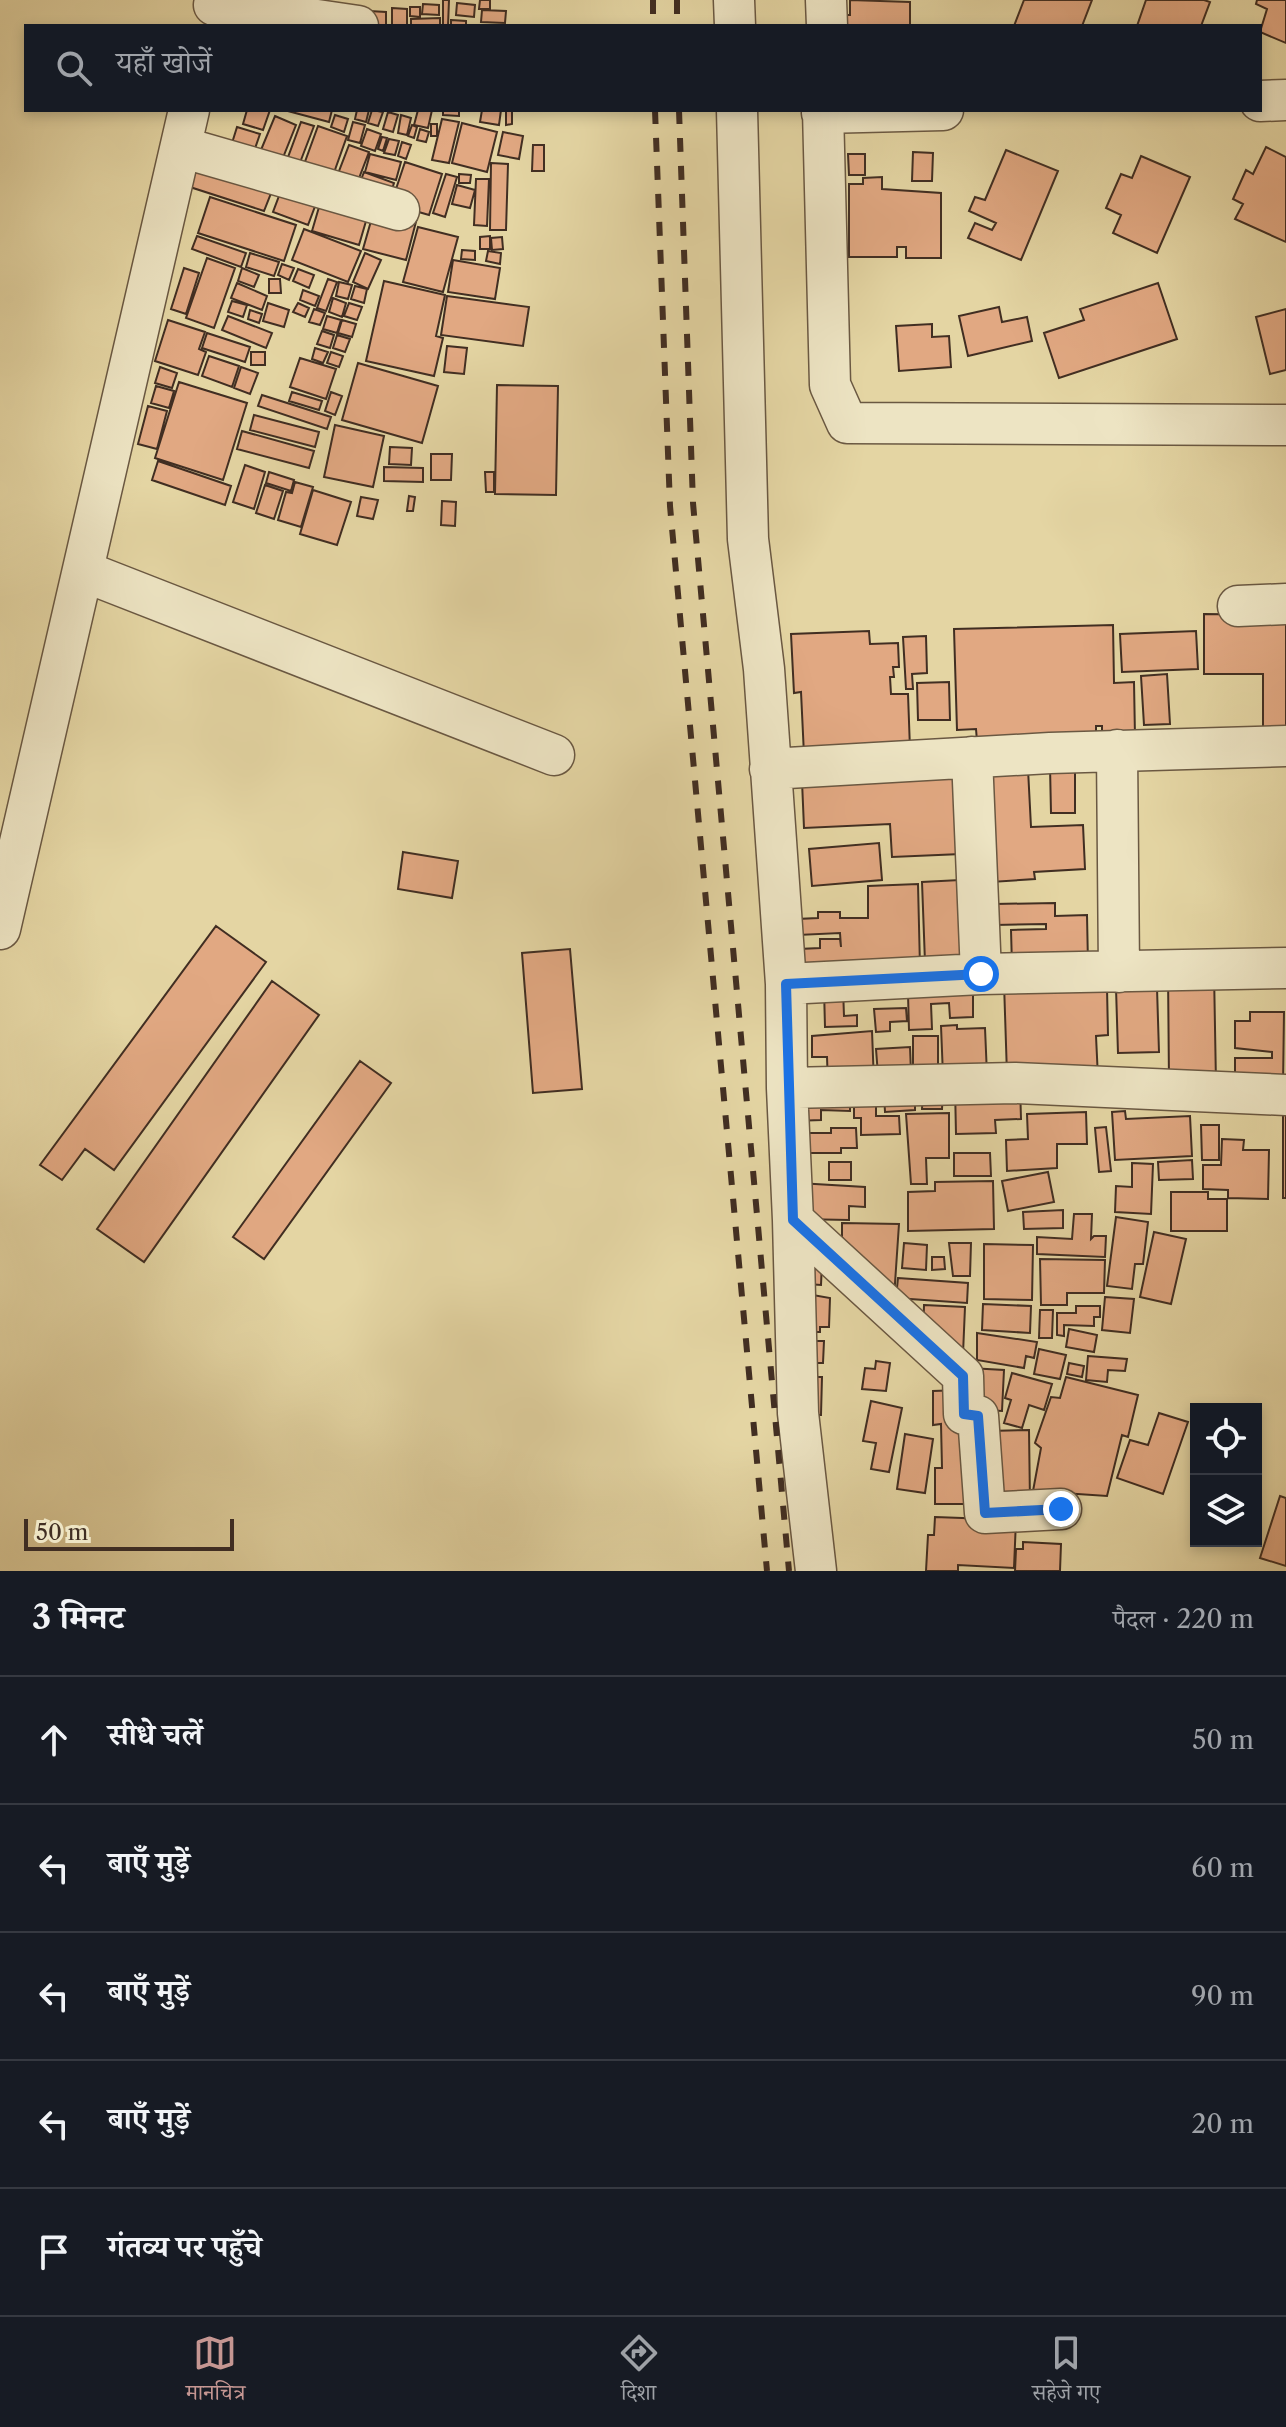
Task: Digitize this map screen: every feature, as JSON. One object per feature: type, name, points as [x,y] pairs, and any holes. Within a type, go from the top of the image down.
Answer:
[{"type":"street","points":[[734,0],[735,24]]},
{"type":"street","points":[[826,0],[827,24]]},
{"type":"street","points":[[208,11],[338,24]]},
{"type":"street","points":[[1262,101],[1286,100]]},
{"type":"street","points":[[737,112],[748,539],[764,669],[786,984],[798,1413],[816,1571]]},
{"type":"street","points":[[822,112],[830,385],[847,423],[1286,425]]},
{"type":"street","points":[[0,929],[14,808],[83,571],[185,128],[399,210]]},
{"type":"street","points":[[83,571],[554,755]]},
{"type":"street","points":[[1238,606],[1286,604]]},
{"type":"street","points":[[770,769],[1117,750],[1286,746]]},
{"type":"street","points":[[1117,750],[1119,972]]},
{"type":"street","points":[[972,757],[981,974]]},
{"type":"street","points":[[786,984],[981,974],[1286,968]]},
{"type":"street","points":[[787,1088],[1015,1083],[1286,1095]]},
{"type":"street","points":[[793,1220],[963,1376],[964,1414],[978,1416],[985,1513],[1061,1509]]},
{"type":"building","points":[[443,0],[449,0],[448,24],[443,24]]},
{"type":"building","points":[[480,0],[490,0],[490,9],[479,9]]},
{"type":"building","points":[[850,0],[910,2],[910,24],[845,24],[845,15],[850,15]]},
{"type":"building","points":[[1024,0],[1092,0],[1083,24],[1015,24]]},
{"type":"building","points":[[1146,0],[1210,2],[1202,24],[1138,24]]},
{"type":"building","points":[[1257,0],[1286,0],[1286,43],[1262,33],[1267,9],[1256,4]]},
{"type":"building","points":[[457,3],[475,5],[474,17],[456,15]]},
{"type":"building","points":[[423,4],[439,5],[439,15],[422,14]]},
{"type":"building","points":[[410,7],[420,7],[420,17],[410,16]]},
{"type":"building","points":[[392,8],[407,9],[407,24],[392,24]]},
{"type":"building","points":[[482,10],[506,11],[505,23],[481,22]]},
{"type":"building","points":[[369,11],[386,12],[386,24],[368,24]]},
{"type":"building","points":[[440,18],[440,24],[411,24],[411,19]]},
{"type":"building","points":[[451,20],[466,21],[466,24],[451,24]]},
{"type":"building","points":[[246,112],[269,112],[263,130],[243,124]]},
{"type":"building","points":[[292,112],[332,112],[329,122]]},
{"type":"building","points":[[357,112],[368,112],[366,122],[355,119]]},
{"type":"building","points":[[371,112],[383,112],[378,126],[368,123]]},
{"type":"building","points":[[388,112],[398,115],[393,132],[383,129]]},
{"type":"building","points":[[417,112],[432,112],[428,128],[414,125]]},
{"type":"building","points":[[443,112],[459,112],[459,116],[443,115]]},
{"type":"building","points":[[482,112],[501,112],[499,125],[480,122]]},
{"type":"building","points":[[506,112],[512,112],[512,124],[506,125]]},
{"type":"building","points":[[335,115],[348,119],[344,132],[331,127]]},
{"type":"building","points":[[401,115],[411,118],[407,135],[398,133]]},
{"type":"building","points":[[275,116],[296,125],[278,170],[256,162]]},
{"type":"building","points":[[442,119],[459,122],[449,163],[432,160]]},
{"type":"building","points":[[301,122],[314,126],[296,173],[284,168]]},
{"type":"building","points":[[353,122],[365,125],[360,143],[348,140]]},
{"type":"building","points":[[462,123],[497,132],[487,172],[452,163]]},
{"type":"building","points":[[431,124],[437,124],[437,136],[431,136]]},
{"type":"building","points":[[412,125],[417,127],[414,138],[408,136]]},
{"type":"building","points":[[318,126],[347,136],[331,181],[302,170]]},
{"type":"building","points":[[237,127],[260,134],[250,163],[228,156]]},
{"type":"building","points":[[367,129],[381,134],[375,151],[361,146]]},
{"type":"building","points":[[420,129],[429,132],[426,142],[417,140]]},
{"type":"building","points":[[503,132],[523,136],[519,159],[498,155]]},
{"type":"building","points":[[382,137],[387,138],[383,151],[378,149]]},
{"type":"building","points":[[389,139],[399,141],[395,155],[384,153]]},
{"type":"building","points":[[402,142],[411,145],[406,159],[398,156]]},
{"type":"building","points":[[349,145],[369,152],[356,186],[336,179]]},
{"type":"building","points":[[533,145],[544,145],[544,171],[532,171]]},
{"type":"building","points":[[1266,147],[1286,157],[1286,242],[1235,219],[1243,204],[1233,199],[1246,170],[1253,174]]},
{"type":"building","points":[[1006,150],[1058,171],[1021,260],[968,238],[975,223],[992,230],[996,223],[969,211],[975,197],[985,200]]},
{"type":"building","points":[[913,152],[933,153],[932,181],[912,181]]},
{"type":"building","points":[[370,154],[401,162],[396,180],[365,172]]},
{"type":"building","points":[[848,154],[865,154],[865,175],[849,175]]},
{"type":"building","points":[[1141,156],[1190,177],[1157,253],[1113,233],[1121,215],[1106,208],[1121,174],[1132,178]]},
{"type":"building","points":[[200,158],[275,183],[264,211],[190,187]]},
{"type":"building","points":[[405,162],[442,174],[429,215],[391,204]]},
{"type":"building","points":[[491,163],[508,164],[506,230],[490,230]]},
{"type":"building","points":[[364,172],[394,183],[389,198],[358,188]]},
{"type":"building","points":[[446,174],[457,177],[445,217],[433,213]]},
{"type":"building","points":[[459,174],[471,175],[470,183],[459,183]]},
{"type":"building","points":[[882,177],[882,189],[941,193],[941,258],[906,258],[906,247],[897,247],[897,257],[849,257],[849,184],[863,184],[863,178]]},
{"type":"building","points":[[476,179],[489,179],[487,226],[474,225]]},
{"type":"building","points":[[285,180],[320,193],[308,225],[273,212]]},
{"type":"building","points":[[457,185],[475,190],[470,208],[452,204]]},
{"type":"building","points":[[324,190],[371,204],[359,245],[312,231]]},
{"type":"building","points":[[210,197],[296,225],[284,261],[198,233]]},
{"type":"building","points":[[375,207],[417,218],[406,260],[363,249]]},
{"type":"building","points":[[418,227],[458,237],[443,292],[403,282]]},
{"type":"building","points":[[304,229],[361,251],[348,282],[292,260]]},
{"type":"building","points":[[197,236],[246,253],[241,267],[192,249]]},
{"type":"building","points":[[490,236],[490,249],[480,249],[480,237]]},
{"type":"building","points":[[502,237],[503,249],[492,250],[491,238]]},
{"type":"building","points":[[462,250],[475,251],[475,260],[461,259]]},
{"type":"building","points":[[488,251],[501,253],[500,264],[486,261]]},
{"type":"building","points":[[250,253],[279,262],[274,276],[246,267]]},
{"type":"building","points":[[365,253],[381,260],[368,289],[353,282]]},
{"type":"building","points":[[207,258],[235,268],[214,328],[186,318]]},
{"type":"building","points":[[453,260],[500,268],[495,299],[448,292]]},
{"type":"building","points":[[282,264],[294,268],[289,280],[278,275]]},
{"type":"building","points":[[184,268],[199,273],[186,314],[171,309]]},
{"type":"building","points":[[242,268],[259,275],[254,287],[238,281]]},
{"type":"building","points":[[298,269],[314,275],[309,288],[293,281]]},
{"type":"building","points":[[269,279],[280,279],[281,293],[269,293]]},
{"type":"building","points":[[328,279],[337,282],[326,311],[317,308]]},
{"type":"building","points":[[384,281],[445,295],[436,336],[443,338],[434,376],[366,361]]},
{"type":"building","points":[[339,282],[352,285],[348,299],[336,296]]},
{"type":"building","points":[[237,283],[267,296],[262,310],[231,298]]},
{"type":"building","points":[[1158,283],[1177,339],[1059,378],[1044,333],[1084,320],[1080,309]]},
{"type":"building","points":[[355,286],[367,289],[364,303],[351,299]]},
{"type":"building","points":[[303,290],[319,296],[315,306],[300,300]]},
{"type":"building","points":[[447,296],[529,307],[523,346],[441,335]]},
{"type":"building","points":[[333,298],[346,303],[342,317],[329,312]]},
{"type":"building","points":[[232,301],[247,305],[243,317],[228,312]]},
{"type":"building","points":[[268,303],[289,310],[284,327],[263,321]]},
{"type":"building","points":[[298,303],[309,308],[305,317],[293,312]]},
{"type":"building","points":[[349,303],[362,307],[357,320],[344,316]]},
{"type":"building","points":[[999,307],[1002,322],[1027,317],[1032,341],[968,356],[959,316]]},
{"type":"building","points":[[314,309],[325,313],[320,325],[309,322]]},
{"type":"building","points":[[1286,309],[1286,370],[1270,374],[1256,317]]},
{"type":"building","points":[[250,310],[262,314],[259,323],[248,319]]},
{"type":"building","points":[[228,316],[272,333],[266,348],[222,330]]},
{"type":"building","points":[[327,316],[341,320],[337,333],[323,329]]},
{"type":"building","points":[[168,320],[205,332],[199,349],[206,352],[198,375],[155,361]]},
{"type":"building","points":[[342,320],[356,324],[352,337],[338,333]]},
{"type":"building","points":[[932,324],[932,337],[949,336],[951,367],[899,371],[896,326]]},
{"type":"building","points":[[322,331],[334,335],[330,348],[317,344]]},
{"type":"building","points":[[207,333],[250,347],[245,362],[202,348]]},
{"type":"building","points":[[337,335],[350,339],[345,352],[333,348]]},
{"type":"building","points":[[447,346],[467,348],[464,374],[444,372]]},
{"type":"building","points":[[315,348],[328,352],[323,363],[312,359]]},
{"type":"building","points":[[251,352],[265,352],[265,365],[251,365]]},
{"type":"building","points":[[331,352],[343,356],[339,367],[327,363]]},
{"type":"building","points":[[209,356],[239,366],[232,387],[202,376]]},
{"type":"building","points":[[300,358],[336,369],[326,399],[290,387]]},
{"type":"building","points":[[358,363],[438,386],[422,443],[342,420]]},
{"type":"building","points":[[160,367],[177,373],[172,388],[155,383]]},
{"type":"building","points":[[241,367],[258,373],[250,394],[234,388]]},
{"type":"building","points":[[179,382],[247,403],[223,480],[155,458]]},
{"type":"building","points":[[497,385],[558,386],[556,495],[495,494]]},
{"type":"building","points":[[156,386],[174,391],[169,408],[151,403]]},
{"type":"building","points":[[292,392],[322,401],[319,410],[289,401]]},
{"type":"building","points":[[331,392],[342,396],[335,415],[325,411]]},
{"type":"building","points":[[262,395],[331,417],[327,429],[258,406]]},
{"type":"building","points":[[148,406],[167,411],[157,449],[138,444]]},
{"type":"building","points":[[254,415],[319,432],[315,447],[250,430]]},
{"type":"building","points":[[335,425],[384,436],[373,487],[324,477]]},
{"type":"building","points":[[242,431],[314,451],[309,468],[237,449]]},
{"type":"building","points":[[390,447],[412,448],[411,465],[389,464]]},
{"type":"building","points":[[431,454],[452,454],[451,480],[431,480]]},
{"type":"building","points":[[158,461],[231,486],[225,505],[152,480]]},
{"type":"building","points":[[245,465],[265,472],[254,509],[233,502]]},
{"type":"building","points":[[384,467],[423,468],[423,482],[384,481]]},
{"type":"building","points":[[269,472],[294,480],[291,491],[266,483]]},
{"type":"building","points":[[485,472],[494,472],[494,492],[486,492]]},
{"type":"building","points":[[295,482],[313,487],[301,527],[278,520],[286,492],[292,493]]},
{"type":"building","points":[[265,485],[283,491],[274,519],[256,513]]},
{"type":"building","points":[[313,490],[351,502],[337,545],[300,534]]},
{"type":"building","points":[[409,496],[415,497],[413,511],[407,511]]},
{"type":"building","points":[[361,497],[378,500],[373,519],[357,516]]},
{"type":"building","points":[[442,501],[456,502],[455,526],[441,525]]},
{"type":"building","points":[[1204,614],[1286,615],[1286,731],[1263,731],[1263,674],[1204,674]]},
{"type":"building","points":[[1113,625],[1114,683],[1134,682],[1135,737],[1102,737],[1102,726],[1096,726],[1096,738],[977,741],[976,729],[957,730],[954,629]]},
{"type":"building","points":[[869,631],[870,644],[898,643],[899,667],[893,667],[894,677],[890,677],[891,694],[908,694],[910,749],[804,755],[801,692],[794,693],[791,634]]},
{"type":"building","points":[[1196,631],[1198,669],[1122,672],[1120,634]]},
{"type":"building","points":[[926,636],[927,673],[912,674],[913,689],[906,689],[903,637]]},
{"type":"building","points":[[1167,674],[1170,724],[1144,725],[1141,676]]},
{"type":"building","points":[[949,682],[950,720],[918,720],[917,683]]},
{"type":"building","points":[[1050,766],[1075,766],[1075,813],[1051,813]]},
{"type":"building","points":[[1028,769],[1031,827],[1083,825],[1085,869],[1034,872],[1035,879],[991,882],[985,771]]},
{"type":"building","points":[[958,773],[961,854],[892,857],[890,824],[804,828],[802,781]]},
{"type":"building","points":[[879,843],[882,880],[812,886],[809,849]]},
{"type":"building","points":[[403,852],[458,861],[452,898],[398,889]]},
{"type":"building","points":[[960,880],[964,960],[925,962],[922,882]]},
{"type":"building","points":[[918,884],[920,967],[800,971],[799,949],[820,948],[820,939],[840,939],[841,947],[840,933],[798,935],[797,919],[818,918],[818,912],[840,912],[840,918],[868,918],[868,886]]},
{"type":"building","points":[[1055,903],[1055,916],[1087,915],[1088,964],[1012,966],[1011,930],[1046,929],[1046,924],[995,925],[995,904]]},
{"type":"building","points":[[216,926],[266,962],[114,1170],[85,1149],[62,1180],[40,1165]]},
{"type":"building","points":[[570,949],[582,1089],[533,1093],[522,953]]},
{"type":"building","points":[[1168,972],[1214,972],[1216,1083],[1169,1081]]},
{"type":"building","points":[[272,981],[319,1015],[144,1262],[97,1229]]},
{"type":"building","points":[[1004,983],[1107,988],[1108,1035],[1096,1036],[1098,1078],[1007,1075]]},
{"type":"building","points":[[843,988],[844,1016],[857,1015],[857,1026],[825,1027],[824,989]]},
{"type":"building","points":[[1116,988],[1157,988],[1159,1052],[1118,1053]]},
{"type":"building","points":[[973,993],[973,1017],[950,1018],[949,1003],[931,1004],[932,1029],[909,1030],[908,994]]},
{"type":"building","points":[[906,1008],[907,1021],[890,1022],[890,1031],[876,1032],[874,1009]]},
{"type":"building","points":[[1250,1012],[1284,1012],[1283,1087],[1235,1086],[1235,1058],[1272,1058],[1272,1052],[1235,1048],[1235,1021],[1250,1021]]},
{"type":"building","points":[[957,1025],[957,1029],[985,1028],[987,1075],[943,1076],[941,1026]]},
{"type":"building","points":[[872,1031],[874,1083],[828,1085],[827,1057],[812,1057],[812,1036]]},
{"type":"building","points":[[913,1036],[938,1036],[938,1076],[913,1076]]},
{"type":"building","points":[[910,1047],[911,1073],[878,1075],[876,1049]]},
{"type":"building","points":[[360,1061],[391,1083],[264,1259],[233,1237]]},
{"type":"building","points":[[1020,1085],[1021,1119],[995,1120],[996,1133],[956,1134],[955,1087]]},
{"type":"building","points":[[923,1087],[943,1088],[942,1109],[922,1109]]},
{"type":"building","points":[[794,1094],[850,1096],[850,1111],[821,1110],[821,1120],[794,1121]]},
{"type":"building","points":[[884,1094],[915,1102],[915,1110],[885,1112]]},
{"type":"building","points":[[854,1100],[876,1100],[876,1116],[899,1116],[900,1134],[861,1135],[861,1118],[854,1118]]},
{"type":"building","points":[[1125,1111],[1126,1119],[1190,1116],[1192,1156],[1115,1160],[1112,1112]]},
{"type":"building","points":[[1086,1112],[1087,1144],[1057,1144],[1057,1168],[1007,1171],[1006,1140],[1028,1139],[1027,1114]]},
{"type":"building","points":[[949,1113],[949,1158],[926,1158],[927,1184],[911,1184],[906,1114]]},
{"type":"building","points":[[1283,1113],[1286,1113],[1286,1198],[1283,1198]]},
{"type":"building","points":[[1201,1125],[1219,1125],[1219,1160],[1202,1160]]},
{"type":"building","points":[[1106,1127],[1111,1171],[1099,1172],[1095,1128]]},
{"type":"building","points":[[831,1128],[856,1128],[857,1148],[841,1148],[841,1153],[808,1153],[808,1133],[831,1133]]},
{"type":"building","points":[[1222,1139],[1244,1140],[1243,1150],[1269,1150],[1268,1199],[1228,1198],[1228,1190],[1203,1189],[1203,1165],[1221,1165]]},
{"type":"building","points":[[954,1153],[990,1153],[991,1176],[954,1176]]},
{"type":"building","points":[[1192,1160],[1193,1179],[1159,1180],[1158,1162]]},
{"type":"building","points":[[829,1162],[851,1162],[851,1180],[829,1180]]},
{"type":"building","points":[[1132,1163],[1153,1164],[1151,1214],[1115,1212],[1116,1186],[1132,1187]]},
{"type":"building","points":[[1048,1172],[1054,1202],[1008,1211],[1002,1181]]},
{"type":"building","points":[[993,1181],[994,1229],[908,1231],[908,1192],[935,1191],[935,1182]]},
{"type":"building","points":[[798,1183],[865,1187],[865,1207],[849,1206],[849,1220],[797,1219]]},
{"type":"building","points":[[1171,1192],[1208,1192],[1208,1199],[1227,1199],[1227,1231],[1171,1231]]},
{"type":"building","points":[[1063,1210],[1063,1228],[1024,1229],[1023,1212]]},
{"type":"building","points":[[1074,1214],[1092,1214],[1091,1239],[1106,1236],[1105,1257],[1037,1254],[1037,1237],[1072,1239]]},
{"type":"building","points":[[1116,1217],[1148,1222],[1143,1264],[1135,1264],[1132,1289],[1107,1286]]},
{"type":"building","points":[[842,1223],[899,1224],[894,1298],[882,1299],[842,1237]]},
{"type":"building","points":[[1154,1232],[1186,1239],[1171,1304],[1140,1297]]},
{"type":"building","points":[[904,1243],[927,1245],[926,1270],[902,1268]]},
{"type":"building","points":[[949,1243],[971,1243],[970,1276],[953,1276]]},
{"type":"building","points":[[984,1244],[1033,1245],[1032,1300],[984,1299]]},
{"type":"building","points":[[932,1257],[944,1257],[945,1269],[932,1270]]},
{"type":"building","points":[[1040,1259],[1105,1260],[1104,1293],[1067,1293],[1067,1305],[1041,1305]]},
{"type":"building","points":[[808,1262],[822,1262],[821,1285],[807,1284]]},
{"type":"building","points":[[898,1278],[968,1283],[967,1303],[896,1298]]},
{"type":"building","points":[[807,1294],[830,1298],[829,1327],[820,1327],[820,1332],[806,1332]]},
{"type":"building","points":[[1105,1297],[1134,1299],[1130,1333],[1102,1330]]},
{"type":"building","points":[[983,1304],[1031,1306],[1030,1333],[982,1330]]},
{"type":"building","points":[[924,1305],[965,1307],[963,1354],[923,1339]]},
{"type":"building","points":[[1076,1306],[1100,1306],[1100,1317],[1094,1317],[1094,1326],[1064,1325],[1064,1336],[1057,1335],[1057,1313],[1076,1313]]},
{"type":"building","points":[[1040,1310],[1053,1310],[1052,1338],[1039,1338]]},
{"type":"building","points":[[1069,1329],[1097,1335],[1094,1352],[1066,1347]]},
{"type":"building","points":[[977,1333],[1037,1342],[1034,1358],[1026,1356],[1024,1368],[977,1360]]},
{"type":"building","points":[[810,1341],[824,1341],[823,1363],[809,1363]]},
{"type":"building","points":[[1039,1349],[1066,1355],[1060,1379],[1034,1374]]},
{"type":"building","points":[[1088,1356],[1127,1359],[1125,1371],[1108,1370],[1107,1382],[1086,1380]]},
{"type":"building","points":[[876,1361],[890,1363],[886,1391],[862,1389],[865,1368],[875,1369]]},
{"type":"building","points":[[1069,1363],[1084,1366],[1082,1377],[1067,1374]]},
{"type":"building","points":[[969,1368],[1004,1370],[1002,1411],[967,1409]]},
{"type":"building","points":[[1012,1373],[1052,1384],[1044,1410],[1029,1405],[1022,1428],[1004,1423],[1011,1400],[1005,1398]]},
{"type":"building","points":[[808,1377],[822,1377],[821,1415],[807,1415]]},
{"type":"building","points":[[1066,1377],[1138,1395],[1128,1437],[1122,1435],[1107,1496],[1033,1491],[1041,1448],[1035,1443],[1051,1397],[1060,1398]]},
{"type":"building","points":[[962,1390],[977,1504],[935,1504],[935,1468],[942,1468],[941,1424],[933,1425],[933,1391]]},
{"type":"building","points":[[871,1401],[902,1408],[889,1472],[871,1469],[876,1443],[863,1441]]},
{"type":"building","points":[[1159,1413],[1188,1422],[1163,1494],[1117,1478],[1130,1440],[1148,1445]]},
{"type":"building","points":[[1029,1430],[1030,1502],[991,1503],[989,1431]]},
{"type":"building","points":[[905,1434],[933,1439],[925,1493],[897,1489]]},
{"type":"building","points":[[1280,1496],[1286,1498],[1286,1566],[1260,1558]]},
{"type":"building","points":[[935,1517],[1016,1520],[1014,1568],[958,1565],[958,1571],[926,1571],[928,1535],[934,1535]]},
{"type":"building","points":[[1023,1542],[1061,1544],[1060,1571],[1015,1571],[1016,1549],[1023,1549]]},
{"type":"railway","points":[[653,0],[653,24]]},
{"type":"railway","points":[[677,0],[677,24]]},
{"type":"railway","points":[[655,112],[670,506],[767,1571]]},
{"type":"railway","points":[[679,112],[693,503],[789,1571]]},
{"type":"route","points":[[981,974],[786,984],[793,1220],[963,1376],[964,1414],[978,1416],[985,1513],[1061,1509]]}]
